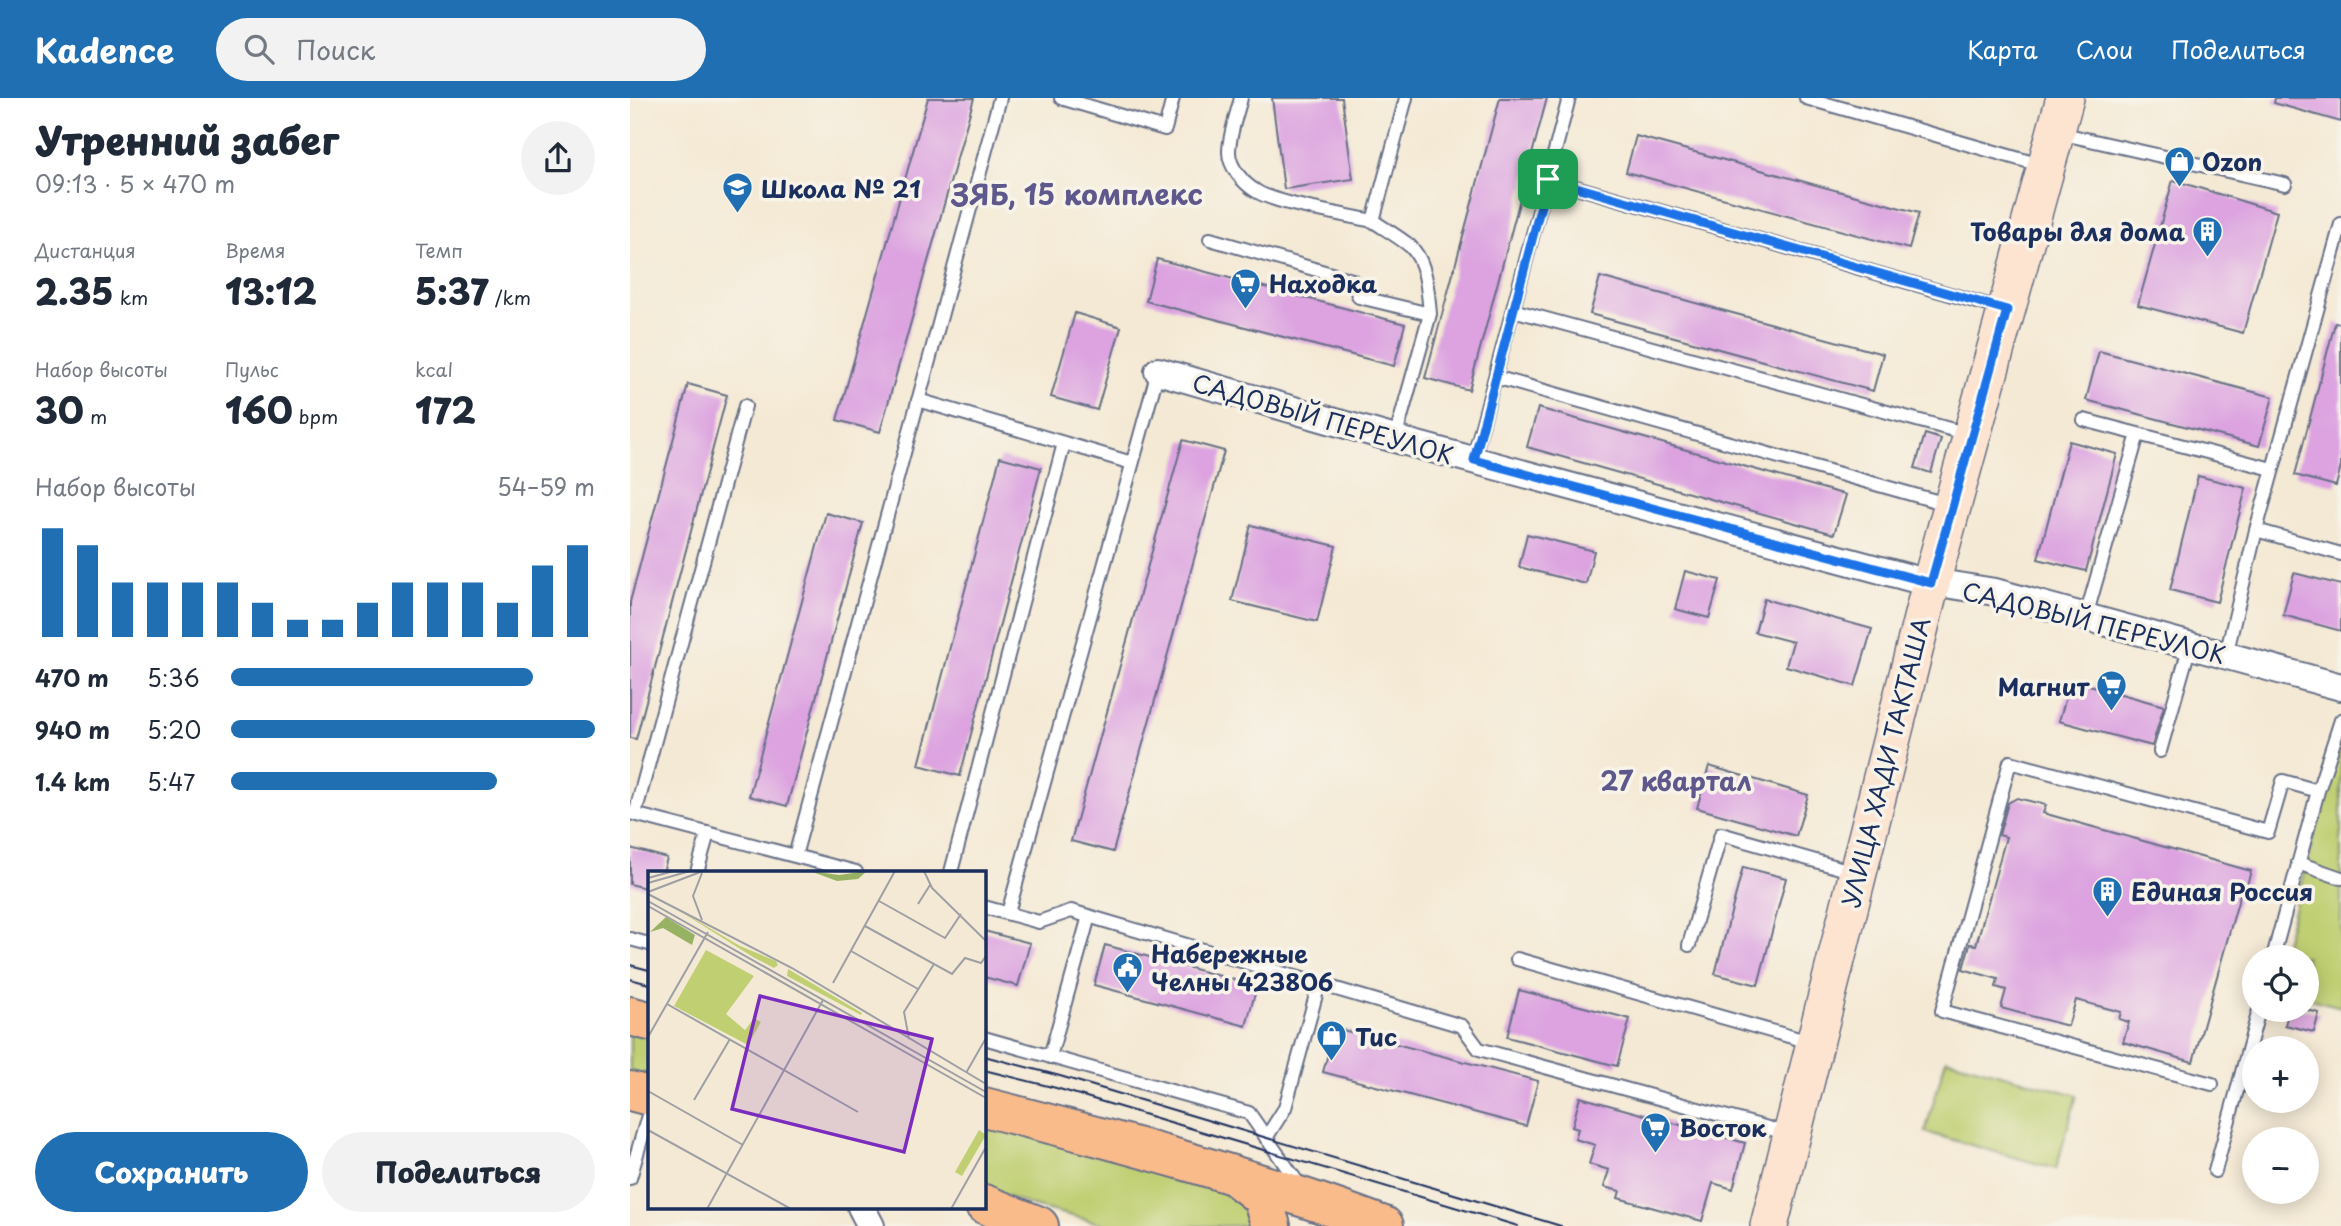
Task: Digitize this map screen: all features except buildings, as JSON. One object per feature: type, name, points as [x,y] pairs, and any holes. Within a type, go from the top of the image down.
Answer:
[{"type":"main road","name":"УЛИЦА ХАДИ ТАКТАША","points":[[1769,1226],[1931,583],[2065,98]]},
{"type":"main road","points":[[630,1016],[648,1021]]},
{"type":"main road","points":[[630,1091],[648,1096]]},
{"type":"main road","points":[[985,1107],[1233,1175],[1308,1198],[1384,1226]]},
{"type":"main road","points":[[1233,1175],[1262,1197],[1271,1226]]},
{"type":"main road","points":[[985,1204],[1039,1226]]},
{"type":"street","name":"САДОВЫЙ ПЕРЕУЛОК","points":[[1158,372],[1395,439],[1931,583],[1995,592],[2341,687]]},
{"type":"street","points":[[862,1208],[871,1226]]},
{"type":"lane","points":[[795,856],[1000,98]]},
{"type":"lane","points":[[1061,98],[1165,129],[1173,98]]},
{"type":"lane","points":[[1241,98],[1229,152],[1231,162],[1243,180],[1257,192],[1274,199],[1373,221],[1411,247],[1420,261],[1430,314],[1395,439]]},
{"type":"lane","points":[[1373,221],[1406,98]]},
{"type":"lane","points":[[1474,460],[1569,98]]},
{"type":"lane","points":[[1805,98],[2050,149],[2285,184]]},
{"type":"lane","points":[[1548,179],[2007,310]]},
{"type":"lane","points":[[2225,655],[2256,530],[2341,224]]},
{"type":"lane","points":[[1210,239],[1352,280],[1359,297],[1430,314]]},
{"type":"lane","points":[[1513,310],[1972,436]]},
{"type":"lane","points":[[1008,913],[1158,372]]},
{"type":"lane","points":[[1495,377],[1952,506]]},
{"type":"lane","points":[[918,400],[1132,463]]},
{"type":"lane","points":[[745,406],[632,813],[849,871]]},
{"type":"lane","points":[[2084,419],[2273,470]]},
{"type":"lane","points":[[2087,617],[2138,434]]},
{"type":"lane","points":[[952,871],[1064,443]]},
{"type":"lane","points":[[2256,530],[2341,554]]},
{"type":"lane","points":[[2160,751],[2190,645]]},
{"type":"lane","points":[[2276,945],[2318,790],[2341,720]]},
{"type":"lane","points":[[2212,1084],[1942,1011],[2010,762],[2268,832],[2283,781],[2318,790]]},
{"type":"lane","points":[[698,871],[708,833]]},
{"type":"lane","points":[[1689,945],[1721,834],[1857,873]]},
{"type":"lane","points":[[2298,863],[2341,878]]},
{"type":"lane","points":[[985,907],[1039,922],[1071,911],[1462,1026],[1479,1049],[1791,1134]]},
{"type":"lane","points":[[1051,1057],[1088,916]]},
{"type":"lane","points":[[630,939],[648,944]]},
{"type":"lane","points":[[1517,959],[1814,1044]]},
{"type":"lane","points":[[1266,1138],[1285,1108],[1319,984]]},
{"type":"lane","points":[[2215,1171],[2256,1022]]},
{"type":"lane","points":[[985,1038],[1249,1113],[1308,1198]]},
{"type":"lane","points":[[631,1173],[648,1115]]},
{"type":"green space","points":[[2341,741],[2341,1007],[2319,1001],[2319,945],[2284,945]]},
{"type":"green space","points":[[630,1032],[648,1037],[648,1080],[630,1075]]},
{"type":"green space","points":[[1946,1059],[2077,1095],[2056,1169],[1925,1132]]},
{"type":"green space","points":[[985,1123],[1111,1156],[1249,1200],[1258,1226],[1111,1226],[1029,1205],[985,1187]]},
{"type":"tram line","points":[[630,965],[648,970]]},
{"type":"tram line","points":[[630,979],[648,984]]},
{"type":"tram line","points":[[985,1056],[1060,1076],[1561,1226]]},
{"type":"tram line","points":[[985,1070],[1056,1088],[1518,1226]]},
{"type":"place","name":"Ozon","points":[[2179,188]]},
{"type":"place","name":"Школа № 21","points":[[738,215]]},
{"type":"place","name":"Товары для дома","points":[[2208,258]]},
{"type":"place","name":"Находка","points":[[1246,310]]},
{"type":"place","name":"Магнит","points":[[2112,713]]},
{"type":"place","name":"Единая Россия","points":[[2108,918]]},
{"type":"place","name":"Набережные Челны 423806","points":[[1128,994]]},
{"type":"place","name":"Тис","points":[[1332,1063]]},
{"type":"place","name":"Восток","points":[[1656,1154]]},
{"type":"district","name":"ЗЯБ, 15 комплекс","points":[[1077,193]]},
{"type":"district","name":"27 квартал","points":[[1676,780]]},
{"type":"route","points":[[1548,179],[2007,310],[1931,583],[1474,460],[1548,179]]}]
